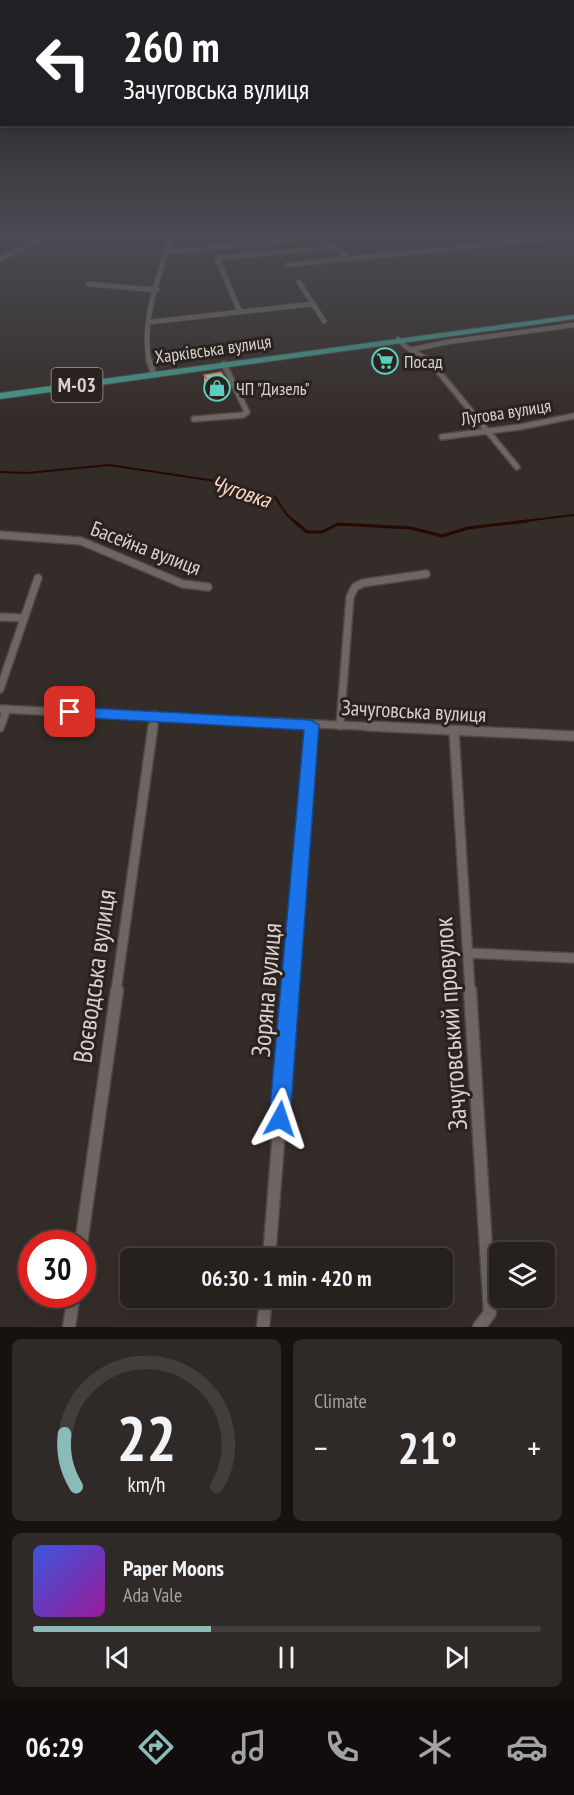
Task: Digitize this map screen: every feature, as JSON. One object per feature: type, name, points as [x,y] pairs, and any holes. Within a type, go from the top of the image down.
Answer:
[{"type":"highway","name":"Харківська вулиця","points":[[0,396],[398,339],[574,317]]},
{"type":"street","points":[[154,374],[148,359],[156,297]]},
{"type":"street","points":[[234,297],[240,312]]},
{"type":"street","points":[[308,297],[324,321]]},
{"type":"street","points":[[151,322],[313,304]]},
{"type":"street","points":[[409,350],[448,342],[574,325]]},
{"type":"street","points":[[398,339],[409,350],[422,354],[434,364],[489,431],[500,441],[517,467]]},
{"type":"street","points":[[194,419],[243,416],[247,412],[224,364]]},
{"type":"street","name":"Лугова вулиця","points":[[442,437],[574,416]]},
{"type":"street","name":"Басейна вулиця","points":[[0,535],[81,541],[183,584],[208,587]]},
{"type":"street","points":[[340,726],[350,597],[355,586],[426,574]]},
{"type":"street","points":[[0,689],[38,578]]},
{"type":"street","points":[[0,617],[24,618]]},
{"type":"street","points":[[0,728],[3,709]]},
{"type":"street","name":"Зачуговська вулиця","points":[[3,709],[574,736]]},
{"type":"street","name":"Воєводська вулиця","points":[[83,1230],[155,715]]},
{"type":"street","name":"Зоряна вулиця","points":[[270,1248],[311,725]]},
{"type":"street","name":"Зачуговський провулок","points":[[454,731],[490,1313],[479,1327]]},
{"type":"street","points":[[468,952],[574,958]]},
{"type":"street","points":[[69,1327],[72,1308]]},
{"type":"street","points":[[263,1327],[265,1308]]},
{"type":"building","points":[[221,372],[230,385],[213,388],[204,375]]},
{"type":"waterway","name":"Чуговка","points":[[0,472],[27,473],[109,465],[229,483],[275,497],[287,515],[295,522]]},
{"type":"waterway","name":"Чуговка","points":[[516,522],[574,515]]},
{"type":"waterway","name":"Чуговка","points":[[294,521],[307,532],[322,532],[338,524],[411,528],[442,536],[468,528],[528,521]]},
{"type":"place","name":"Посад","points":[[385,361]]},
{"type":"place","name":"ЧП \"Дизель\"","points":[[217,388]]},
{"type":"route","points":[[70,712],[311,725],[280,1119]]}]
